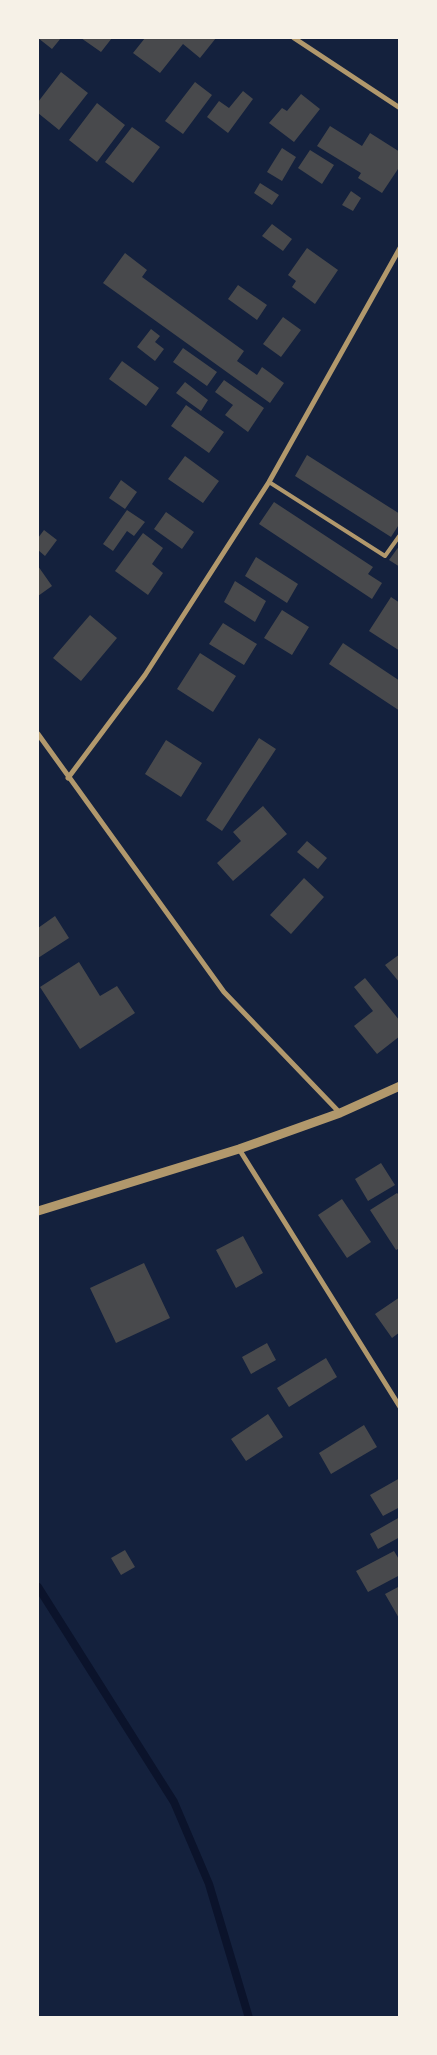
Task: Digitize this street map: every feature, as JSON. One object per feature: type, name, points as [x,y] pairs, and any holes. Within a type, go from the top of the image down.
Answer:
[{"type":"street","points":[[294,38],[400,108]]},
{"type":"street","points":[[68,778],[145,675],[269,482],[400,248]]},
{"type":"street","points":[[38,734],[224,992],[340,1113]]},
{"type":"street","points":[[38,1211],[239,1150],[340,1113],[400,1086]]},
{"type":"street","points":[[239,1150],[400,1408]]},
{"type":"lane","points":[[269,482],[385,556],[400,535]]},
{"type":"building","points":[[38,38],[61,38],[52,49]]},
{"type":"building","points":[[81,38],[112,38],[101,52]]},
{"type":"building","points":[[145,38],[216,38],[200,58],[183,44],[160,73],[133,53]]},
{"type":"building","points":[[61,72],[88,93],[59,130],[38,113],[38,102]]},
{"type":"building","points":[[195,82],[212,95],[183,134],[165,121]]},
{"type":"building","points":[[243,91],[253,99],[228,133],[207,117],[219,101],[229,108]]},
{"type":"building","points":[[301,94],[320,109],[294,142],[269,123],[282,108],[287,111]]},
{"type":"building","points":[[97,103],[125,125],[97,162],[69,140]]},
{"type":"building","points":[[330,126],[362,146],[370,133],[400,152],[400,166],[382,193],[358,178],[361,173],[317,146]]},
{"type":"building","points":[[132,127],[160,147],[133,183],[105,162]]},
{"type":"building","points":[[282,148],[296,157],[282,181],[267,172]]},
{"type":"building","points":[[310,150],[334,165],[322,184],[298,168]]},
{"type":"building","points":[[260,183],[279,195],[272,205],[254,193]]},
{"type":"building","points":[[351,191],[361,198],[353,211],[342,205]]},
{"type":"building","points":[[272,224],[292,239],[283,251],[262,236]]},
{"type":"building","points":[[307,248],[338,270],[315,304],[292,287],[296,281],[288,275]]},
{"type":"building","points":[[125,253],[147,270],[142,277],[244,351],[237,361],[257,375],[262,367],[284,383],[270,403],[103,283]]},
{"type":"building","points":[[238,285],[267,305],[257,320],[228,299]]},
{"type":"building","points":[[283,317],[301,330],[281,357],[263,344]]},
{"type":"building","points":[[151,329],[160,336],[155,342],[164,349],[155,361],[137,347]]},
{"type":"building","points":[[183,348],[217,372],[207,386],[173,362]]},
{"type":"building","points":[[122,361],[159,388],[146,406],[109,379]]},
{"type":"building","points":[[224,380],[264,408],[248,432],[225,415],[233,405],[215,392]]},
{"type":"building","points":[[185,382],[208,400],[201,411],[176,393]]},
{"type":"building","points":[[186,405],[224,432],[209,453],[171,426]]},
{"type":"building","points":[[307,455],[400,514],[400,523],[391,537],[295,476]]},
{"type":"building","points":[[185,456],[219,481],[203,503],[168,479]]},
{"type":"building","points":[[121,480],[137,492],[125,509],[109,498]]},
{"type":"building","points":[[274,502],[373,567],[368,574],[382,583],[372,599],[259,524]]},
{"type":"building","points":[[127,510],[145,522],[134,536],[127,531],[113,551],[103,544]]},
{"type":"building","points":[[166,512],[194,532],[182,549],[154,529]]},
{"type":"building","points":[[44,530],[57,540],[45,556],[38,550],[38,538]]},
{"type":"building","points":[[143,533],[163,548],[152,564],[163,573],[148,595],[115,571]]},
{"type":"building","points":[[400,545],[400,567],[389,560]]},
{"type":"building","points":[[256,557],[298,584],[287,603],[245,576]]},
{"type":"building","points":[[38,566],[52,586],[38,596]]},
{"type":"building","points":[[235,581],[266,601],[255,622],[224,602]]},
{"type":"building","points":[[391,597],[400,603],[400,651],[369,631]]},
{"type":"building","points":[[282,610],[309,627],[292,655],[264,638]]},
{"type":"building","points":[[90,615],[117,638],[81,681],[53,658]]},
{"type":"building","points":[[223,623],[257,644],[244,665],[209,644]]},
{"type":"building","points":[[343,643],[400,681],[400,711],[329,664]]},
{"type":"building","points":[[200,653],[236,676],[213,712],[177,689]]},
{"type":"building","points":[[259,738],[276,749],[222,831],[206,820]]},
{"type":"building","points":[[166,740],[202,763],[181,797],[145,774]]},
{"type":"building","points":[[263,806],[287,834],[233,881],[217,863],[241,841],[233,832]]},
{"type":"building","points":[[307,841],[327,858],[318,869],[297,852]]},
{"type":"building","points":[[304,878],[324,897],[291,934],[270,915]]},
{"type":"building","points":[[55,916],[69,938],[38,958],[38,928]]},
{"type":"building","points":[[400,954],[400,983],[385,965]]},
{"type":"building","points":[[79,962],[100,996],[117,986],[135,1013],[80,1049],[40,987]]},
{"type":"building","points":[[365,978],[400,1021],[400,1036],[377,1054],[354,1026],[373,1011],[354,987]]},
{"type":"building","points":[[381,1163],[395,1185],[368,1201],[355,1179]]},
{"type":"building","points":[[397,1193],[400,1196],[400,1248],[396,1250],[370,1210]]},
{"type":"building","points":[[342,1199],[371,1242],[347,1258],[318,1215]]},
{"type":"building","points":[[243,1236],[263,1273],[236,1288],[216,1250]]},
{"type":"building","points":[[144,1263],[170,1318],[116,1343],[90,1288]]},
{"type":"building","points":[[400,1297],[400,1332],[392,1338],[375,1314]]},
{"type":"building","points":[[267,1343],[276,1360],[251,1374],[242,1357]]},
{"type":"building","points":[[326,1358],[337,1377],[289,1407],[277,1388]]},
{"type":"building","points":[[268,1414],[283,1437],[246,1461],[231,1439]]},
{"type":"building","points":[[364,1425],[377,1447],[331,1474],[319,1453]]},
{"type":"building","points":[[400,1478],[400,1507],[383,1516],[370,1495]]},
{"type":"building","points":[[400,1517],[400,1537],[378,1549],[370,1534]]},
{"type":"building","points":[[125,1550],[135,1567],[121,1575],[111,1558]]},
{"type":"building","points":[[394,1551],[400,1561],[400,1575],[368,1592],[356,1571]]},
{"type":"building","points":[[400,1586],[400,1620],[385,1594]]},
{"type":"waterway","points":[[38,1587],[174,1802],[209,1884],[249,2018]]}]
